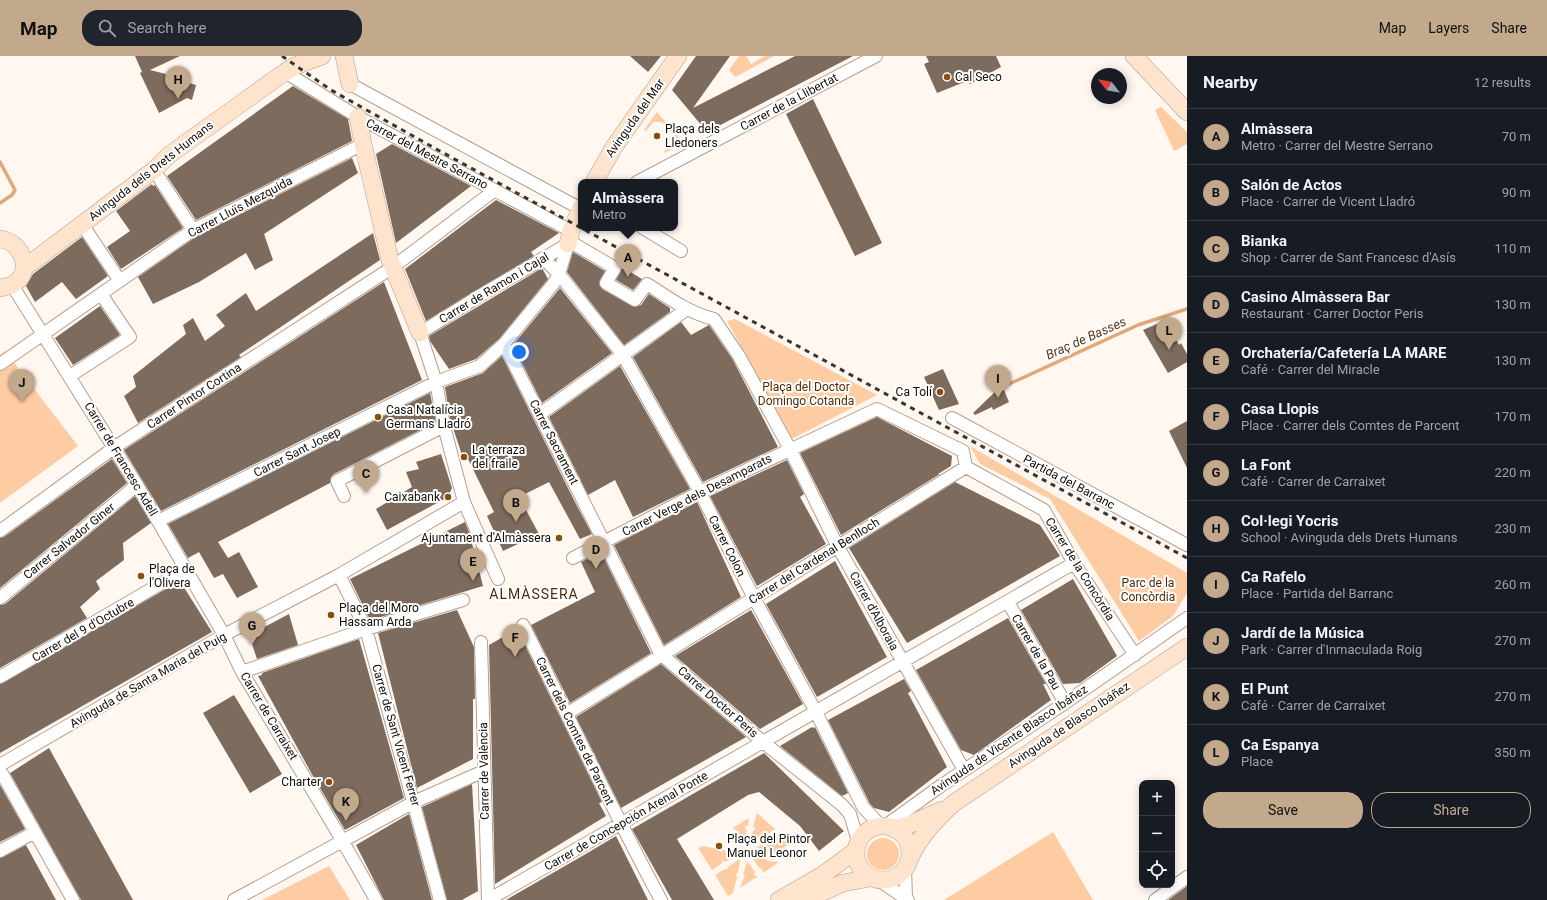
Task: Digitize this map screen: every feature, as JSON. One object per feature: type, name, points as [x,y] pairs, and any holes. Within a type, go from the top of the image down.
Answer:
[{"type":"street","name":"Avinguda dels Drets Humans","points":[[6,286],[22,274],[24,268],[154,170],[169,155],[285,72],[295,66],[322,56]]},
{"type":"street","points":[[344,56],[350,84]]},
{"type":"street","name":"Avinguda del Mar","points":[[596,179],[614,148],[678,56]]},
{"type":"street","name":"Carrer de la Llibertat","points":[[643,179],[876,56]]},
{"type":"street","points":[[1134,56],[1187,112]]},
{"type":"street","name":"Carrer del Mestre Serrano","points":[[285,72],[358,117],[495,190],[570,238],[615,268],[606,284],[635,300],[647,284],[687,309]]},
{"type":"street","name":"Carrer del Mestre Serrano","points":[[350,84],[578,207]]},
{"type":"street","points":[[358,117],[362,144],[393,267],[420,333],[436,382],[444,426],[464,502],[498,579]]},
{"type":"street","name":"Carrer Lluïs Mezquida","points":[[0,364],[193,230],[362,144]]},
{"type":"street","points":[[154,170],[193,230]]},
{"type":"street","name":"Carrer Pintor Cortina","points":[[0,531],[114,447],[393,267],[495,190]]},
{"type":"street","points":[[559,274],[578,217]]},
{"type":"street","points":[[82,224],[120,281]]},
{"type":"street","points":[[648,231],[681,251]]},
{"type":"street","name":"Carrer de Ramon i Cajal","points":[[420,333],[543,258],[570,238]]},
{"type":"street","points":[[0,239],[9,241],[16,246],[23,256],[24,268]]},
{"type":"street","name":"Carrer Colon","points":[[543,258],[559,274],[623,355],[700,492],[754,598],[816,712],[863,807],[887,827]]},
{"type":"street","name":"Carrer Sant Josep","points":[[158,521],[436,382],[480,366],[504,344],[541,300],[559,274]]},
{"type":"street","name":"Carrer de Francesc Adell","points":[[6,286],[44,334],[138,485],[224,635]]},
{"type":"street","points":[[70,376],[130,337],[101,294]]},
{"type":"street","points":[[540,414],[687,309],[698,315],[714,319],[739,356],[790,449],[876,409],[963,451],[966,467]]},
{"type":"street","name":"Carrer Sacrament","points":[[504,344],[604,542]]},
{"type":"street","name":"Partida del Barranc","points":[[952,418],[1187,545]]},
{"type":"street","points":[[344,496],[337,481],[444,426]]},
{"type":"street","name":"Carrer Verge dels Desamparats","points":[[573,558],[700,492],[790,449]]},
{"type":"street","name":"Carrer d'Alboraia","points":[[790,449],[837,545],[964,770]]},
{"type":"street","name":"Carrer del Cardenal Benlloch","points":[[568,713],[837,545],[966,467]]},
{"type":"street","name":"Carrer de la Concòrdia","points":[[966,467],[1044,510],[1074,563],[1135,655]]},
{"type":"street","name":"Carrer Salvador Giner","points":[[0,598],[138,485]]},
{"type":"street","name":"Avinguda de Santa Maria del Puig","points":[[0,764],[224,635],[340,575],[464,502]]},
{"type":"street","name":"Carrer Doctor Peris","points":[[604,542],[661,655],[850,814],[857,846]]},
{"type":"street","name":"Carrer de Concepción Arenal Ponte","points":[[488,900],[1074,563]]},
{"type":"street","name":"Carrer del 9 d'Octubre","points":[[0,678],[186,569]]},
{"type":"street","name":"Carrer de Sant Vicent Ferrer","points":[[340,575],[366,629],[440,900]]},
{"type":"street","points":[[242,672],[366,629],[463,600]]},
{"type":"street","name":"Carrer de la Pau","points":[[1008,602],[1065,703]]},
{"type":"street","points":[[1135,655],[1187,618]]},
{"type":"street","name":"Carrer dels Comtes de Parcent","points":[[523,625],[568,713],[620,824],[661,900]]},
{"type":"street","name":"Carrer de Carraixet","points":[[224,635],[242,672],[376,900]]},
{"type":"street","name":"Carrer de València","points":[[481,642],[488,900]]},
{"type":"street","name":"Avinguda de Blasco Ibáñez","points":[[887,827],[906,826],[951,806],[1187,646]]},
{"type":"street","name":"Avinguda de Vicente Blasco Ibáñez","points":[[887,827],[964,770],[1135,655]]},
{"type":"street","points":[[0,770],[73,900]]},
{"type":"street","points":[[234,900],[414,802],[484,771]]},
{"type":"street","name":"Avinguda de Blasco Ibáñez","points":[[907,864],[921,838],[951,806]]},
{"type":"street","points":[[779,900],[824,874],[857,846],[868,830],[887,827],[902,834],[910,849],[907,864],[907,899]]},
{"type":"street","points":[[0,851],[35,832]]},
{"type":"street","points":[[857,846],[858,866],[875,879],[907,899]]},
{"type":"street","points":[[806,900],[843,883],[875,879],[889,880],[898,876],[907,864]]},
{"type":"street","points":[[1155,900],[1187,877]]},
{"type":"green space","points":[[739,56],[746,56],[751,64],[765,56],[774,56],[735,77],[729,70]]},
{"type":"green space","points":[[1161,107],[1187,132],[1187,144],[1174,151],[1155,110]]},
{"type":"green space","points":[[657,112],[668,125],[667,127],[662,122],[653,122],[646,131],[644,130]]},
{"type":"green space","points":[[673,129],[683,143],[665,153],[664,151],[673,145],[674,137],[670,131]]},
{"type":"green space","name":"Plaça del Doctor Domingo Cotanda","points":[[735,319],[877,395],[792,439],[727,321]]},
{"type":"green space","points":[[5,351],[78,446],[0,503],[0,355]]},
{"type":"green space","name":"Parc de la Concòrdia","points":[[970,446],[1187,573],[1187,593],[1173,616],[1139,641],[1050,499],[980,464]]},
{"type":"green space","points":[[757,813],[775,829],[762,836],[763,837],[753,844],[750,843],[753,830],[755,830],[755,827],[753,827]]},
{"type":"green space","points":[[749,818],[748,826],[746,825],[745,829],[747,829],[744,842],[742,842],[735,832],[737,831],[733,828]]},
{"type":"green space","points":[[1053,832],[1093,900],[944,900]]},
{"type":"green space","points":[[780,833],[789,844],[778,851],[781,857],[768,852],[768,854],[755,851],[755,849],[766,842],[770,842],[769,840]]},
{"type":"green space","points":[[880,838],[886,838],[896,845],[899,854],[898,860],[892,867],[886,870],[880,870],[870,863],[867,857],[867,851],[874,841]]},
{"type":"green space","points":[[702,846],[719,849],[719,851],[722,852],[722,850],[736,853],[725,862],[723,860],[721,864],[712,870],[698,848]]},
{"type":"green space","points":[[753,857],[767,859],[767,861],[779,862],[763,873]]},
{"type":"green space","points":[[740,860],[738,873],[736,873],[737,877],[733,893],[728,896],[715,875],[725,869],[726,870]]},
{"type":"green space","points":[[747,862],[755,872],[755,876],[758,876],[740,888],[745,875],[743,874]]},
{"type":"green space","points":[[329,866],[350,900],[262,900]]},
{"type":"building","points":[[135,56],[180,56],[150,70],[186,79],[186,82],[196,85],[192,100],[187,98],[159,113],[140,73],[142,72]]},
{"type":"building","points":[[630,56],[661,56],[648,72]]},
{"type":"building","points":[[696,56],[730,56],[693,108],[795,56],[853,56],[707,132],[672,90]]},
{"type":"building","points":[[926,56],[996,56],[1001,67],[970,84],[967,81],[937,93],[924,64],[929,62]]},
{"type":"building","points":[[293,86],[348,119],[352,141],[196,220],[167,176]]},
{"type":"building","points":[[813,99],[882,243],[855,256],[786,114]]},
{"type":"building","points":[[392,144],[471,186],[396,243],[376,154]]},
{"type":"building","points":[[352,158],[358,173],[264,234],[273,260],[255,270],[246,253],[199,282],[153,304],[138,277],[197,236]]},
{"type":"building","points":[[152,184],[153,186],[155,185],[183,228],[121,269],[107,247],[130,231],[116,211]]},
{"type":"building","points":[[496,200],[559,233],[531,252],[534,256],[426,321],[405,269]]},
{"type":"building","points":[[373,233],[380,260],[239,355],[241,357],[138,423],[124,396],[136,387],[133,376],[186,334],[183,325],[193,318],[205,341],[225,326],[216,315],[246,293],[256,311]]},
{"type":"building","points":[[82,237],[108,276],[76,299],[62,282],[35,302],[26,286],[33,274]]},
{"type":"building","points":[[573,252],[605,271],[599,283],[602,289],[634,307],[641,305],[649,294],[670,308],[670,312],[624,345],[567,272]]},
{"type":"building","points":[[622,267],[642,279],[633,290],[616,280]]},
{"type":"building","points":[[542,268],[548,279],[499,339],[476,359],[449,369],[430,341],[429,336]]},
{"type":"building","points":[[384,282],[422,380],[161,511],[124,450]]},
{"type":"building","points":[[560,288],[612,353],[542,403],[513,345]]},
{"type":"building","points":[[100,306],[120,335],[73,365],[55,338]]},
{"type":"building","points":[[1166,320],[1179,345],[1181,343],[1187,354],[1187,362],[1168,373],[1143,330]]},
{"type":"building","points":[[681,322],[691,335],[709,325],[733,360],[778,447],[703,482],[633,357]]},
{"type":"building","points":[[502,356],[592,534],[580,539],[549,482],[519,497],[539,534],[503,551],[487,516],[494,512],[468,459],[464,461],[450,419],[445,387],[483,373]]},
{"type":"building","points":[[620,366],[690,489],[633,517],[615,480],[588,495],[549,417]]},
{"type":"building","name":"Ca Tolí","points":[[943,369],[959,404],[939,410],[924,377]]},
{"type":"building","points":[[1004,390],[1009,402],[993,410],[992,407],[975,415],[973,413],[996,391],[997,394]]},
{"type":"building","points":[[430,393],[436,422],[334,474],[331,477],[330,483],[218,542],[228,558],[239,552],[258,587],[237,598],[223,574],[214,578],[199,552],[188,558],[168,524]]},
{"type":"building","points":[[877,417],[952,456],[951,466],[841,535],[800,453]]},
{"type":"building","points":[[1187,421],[1187,468],[1169,431]]},
{"type":"building","points":[[441,454],[452,488],[448,497],[387,530],[376,509],[412,487],[406,472],[419,469],[416,462]]},
{"type":"building","points":[[112,459],[127,483],[0,588],[0,538],[4,537]]},
{"type":"building","points":[[787,460],[804,494],[800,497],[826,544],[757,586],[710,496]]},
{"type":"building","points":[[955,482],[1040,525],[1060,556],[907,643],[849,548]]},
{"type":"building","points":[[135,496],[151,523],[123,543],[124,560],[96,581],[100,589],[80,607],[87,618],[0,668],[0,605],[5,604]]},
{"type":"building","points":[[697,502],[741,597],[664,645],[614,545]]},
{"type":"building","points":[[465,522],[483,586],[374,619],[374,617],[369,618],[350,579]]},
{"type":"building","points":[[601,552],[651,653],[570,703],[531,625],[595,592],[581,562]]},
{"type":"building","points":[[835,561],[887,657],[817,697],[766,604]]},
{"type":"building","points":[[1073,579],[1117,656],[1080,683],[1063,684],[1021,610]]},
{"type":"building","points":[[180,581],[212,632],[0,753],[0,684]]},
{"type":"building","points":[[457,610],[474,647],[475,699],[473,699],[473,759],[417,788],[378,633]]},
{"type":"building","points":[[751,610],[803,704],[760,729],[675,656]]},
{"type":"building","points":[[289,614],[298,645],[257,659],[249,635]]},
{"type":"building","points":[[1008,618],[1046,684],[1043,684],[1051,700],[974,755],[961,750],[916,670]]},
{"type":"building","points":[[517,629],[602,802],[599,803],[606,816],[495,884],[489,645]]},
{"type":"building","points":[[359,639],[404,798],[345,830],[314,778],[258,676],[262,675],[262,673]]},
{"type":"building","points":[[661,664],[746,737],[621,808],[576,717]]},
{"type":"building","points":[[904,679],[911,691],[908,693],[947,767],[889,812],[874,808],[870,804],[828,720]]},
{"type":"building","points":[[234,695],[282,774],[250,793],[203,713]]},
{"type":"building","points":[[812,727],[815,727],[848,793],[842,796],[780,746]]},
{"type":"building","points":[[49,748],[133,900],[81,900],[10,773]]},
{"type":"building","points":[[764,753],[844,831],[819,851],[800,826],[759,792],[748,795],[677,839],[714,900],[672,900],[632,829]]},
{"type":"building","points":[[472,784],[478,891],[462,900],[447,900],[422,807]]},
{"type":"building","points":[[0,785],[25,829],[0,842]]},
{"type":"building","points":[[409,814],[432,900],[384,900],[356,845]]},
{"type":"building","points":[[616,836],[648,900],[506,900],[584,855]]},
{"type":"building","points":[[26,845],[56,900],[0,900],[0,858]]},
{"type":"building","points":[[1187,886],[1187,900],[1168,900]]},
{"type":"waterway","points":[[0,162],[15,190],[12,195],[0,203]]},
{"type":"waterway","name":"Braç de Basses","points":[[996,390],[1138,325],[1187,309]]},
{"type":"railway","points":[[282,56],[331,90],[578,226]]},
{"type":"railway","points":[[587,231],[1187,558]]},
{"type":"place","name":"Cal Seco","points":[[947,77]]},
{"type":"place","name":"Col·legi Yocris","points":[[178,99]]},
{"type":"place","name":"Plaça dels Lledoners","points":[[657,136]]},
{"type":"place","name":"Almàssera","points":[[628,277]]},
{"type":"place","name":"Ca Espanya","points":[[1169,350]]},
{"type":"place","name":"Ca Tolí","points":[[940,392]]},
{"type":"place","name":"Ca Rafelo","points":[[998,398]]},
{"type":"place","name":"Jardí de la Música","points":[[22,402]]},
{"type":"place","name":"Casa Natalícia Germans Lladró","points":[[378,417]]},
{"type":"place","name":"La terraza del fraile","points":[[464,457]]},
{"type":"place","name":"Bianka","points":[[366,493]]},
{"type":"place","name":"Caixabank","points":[[448,497]]},
{"type":"place","name":"Salón de Actos","points":[[516,522]]},
{"type":"place","name":"Ajuntament d'Almàssera","points":[[559,538]]},
{"type":"place","name":"Casino Almàssera Bar","points":[[596,569]]},
{"type":"place","name":"Plaça de l'Olivera","points":[[141,576]]},
{"type":"place","name":"Orchatería/Cafetería LA MARE","points":[[473,581]]},
{"type":"place","name":"Plaça del Moro Hassam Arda","points":[[331,615]]},
{"type":"place","name":"La Font","points":[[252,645]]},
{"type":"place","name":"Casa Llopis","points":[[515,657]]},
{"type":"place","name":"Charter","points":[[329,782]]},
{"type":"place","name":"El Punt","points":[[346,821]]},
{"type":"place","name":"Plaça del Pintor Manuel Leonor","points":[[719,846]]},
{"type":"district","name":"ALMÀSSERA","points":[[534,594]]}]
